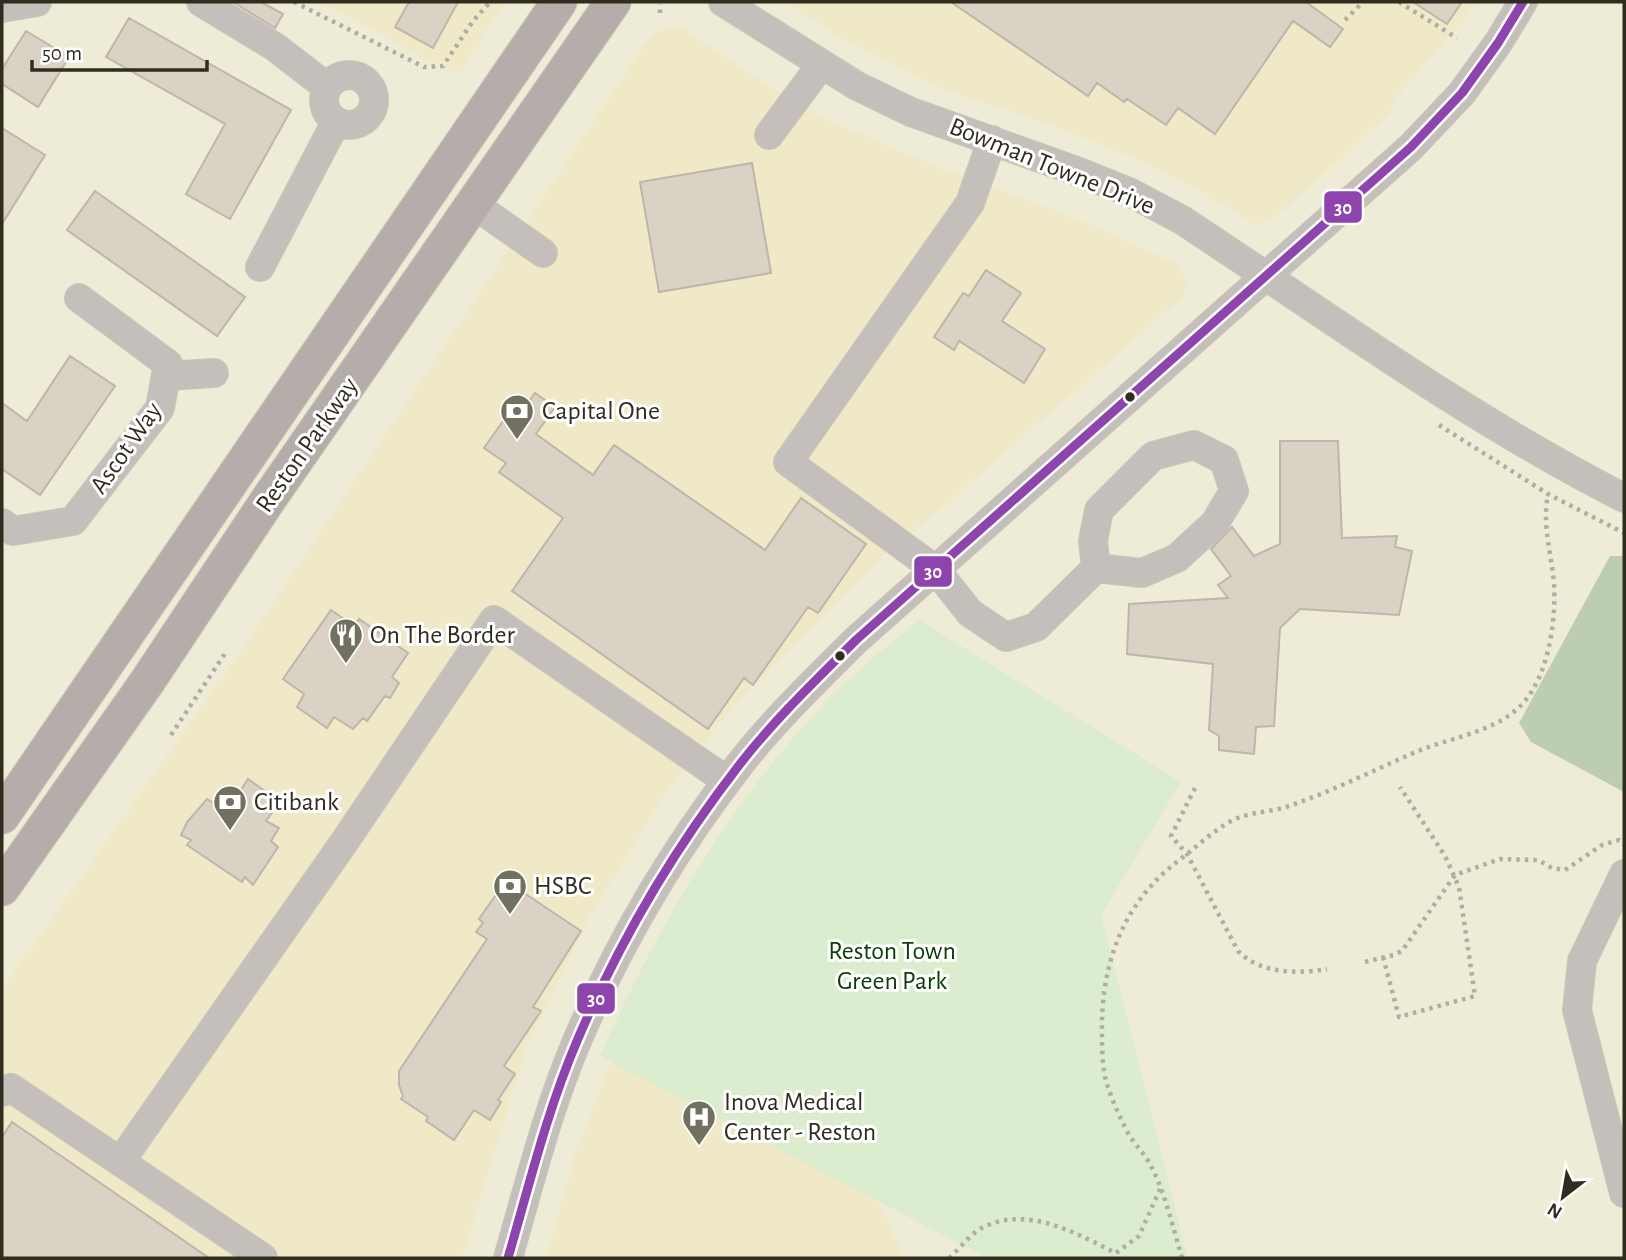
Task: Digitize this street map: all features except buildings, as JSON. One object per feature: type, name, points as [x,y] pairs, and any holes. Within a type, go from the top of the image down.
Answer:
[{"type":"main road","name":"Reston Parkway","points":[[2,816],[559,2]]},
{"type":"main road","name":"Reston Parkway","points":[[2,888],[147,682],[268,500],[613,2]]},
{"type":"street","points":[[2,8],[37,2]]},
{"type":"street","points":[[201,2],[275,47],[327,87]]},
{"type":"street","name":"Bowman Towne Drive","points":[[723,2],[856,86],[911,112],[1131,193],[1182,220],[1478,416],[1576,474],[1624,498]]},
{"type":"street","points":[[508,1258],[561,1086],[576,1043],[606,977],[651,893],[692,828],[727,782],[797,699],[856,640],[1411,147],[1462,93],[1523,2]]},
{"type":"street","points":[[769,135],[821,65]]},
{"type":"street","points":[[349,75],[362,78],[372,88],[375,100],[372,113],[362,123],[349,126],[336,122],[327,113],[324,100],[327,87],[337,78],[349,75]]},
{"type":"street","points":[[260,267],[336,122]]},
{"type":"street","points":[[992,140],[970,203],[789,462],[936,570],[970,613],[1006,637],[1035,627],[1096,568]]},
{"type":"street","points":[[473,204],[543,253]]},
{"type":"street","name":"Ascot Way","points":[[2,523],[13,530],[73,522],[160,408],[168,365],[79,298]]},
{"type":"street","points":[[167,376],[214,373]]},
{"type":"street","points":[[1194,445],[1224,460],[1234,491],[1215,523],[1177,558],[1142,573],[1096,568],[1093,541],[1099,510],[1153,456],[1194,445]]},
{"type":"street","points":[[120,1162],[345,841],[494,620],[727,782]]},
{"type":"street","points":[[1624,874],[1582,961],[1577,1010],[1624,1193]]},
{"type":"street","points":[[2,1092],[11,1088],[263,1258]]},
{"type":"path","points":[[294,2],[424,67],[443,66],[473,21],[490,2]]},
{"type":"path","points":[[1345,20],[1363,2]]},
{"type":"path","points":[[1399,2],[1457,38]]},
{"type":"path","points":[[660,4],[660,13]]},
{"type":"path","points":[[1439,425],[1548,494],[1624,533]]},
{"type":"path","points":[[1182,1258],[1161,1186],[1151,1164],[1129,1133],[1107,1083],[1102,1050],[1102,1013],[1110,962],[1127,923],[1152,884],[1213,833],[1236,819],[1283,808],[1318,795],[1435,744],[1493,725],[1519,707],[1532,692],[1539,676],[1552,625],[1554,581],[1545,522],[1548,494]]},
{"type":"path","points":[[171,735],[226,652]]},
{"type":"path","points":[[1195,788],[1171,836],[1187,854],[1217,907],[1231,940],[1244,957],[1265,967],[1290,972],[1328,969]]},
{"type":"path","points":[[1383,957],[1399,1017],[1475,996],[1455,875],[1400,788]]},
{"type":"path","points":[[1365,962],[1402,951],[1455,875],[1482,864],[1511,858],[1538,860],[1552,868],[1565,870],[1602,845],[1619,840],[1624,844]]},
{"type":"path","points":[[1116,1253],[1139,1236],[1161,1186]]},
{"type":"path","points":[[949,1258],[972,1234],[985,1226],[1005,1220],[1022,1219],[1041,1221],[1124,1258]]},
{"type":"shaded area","points":[[319,2],[506,2],[458,75]]},
{"type":"shaded area","points":[[785,2],[1478,2],[1393,102],[1390,113],[1276,217],[1256,225],[1200,191],[1128,155],[1050,125],[943,90],[839,37]]},
{"type":"shaded area","points":[[683,28],[777,91],[826,119],[948,171],[1111,233],[1177,264],[1187,281],[1184,296],[886,553],[734,705],[666,793],[588,919],[527,1046],[462,1258],[2,1258],[2,989],[254,632],[644,45],[654,34],[664,29]]},
{"type":"shaded area","name":"Inova Medical Center - Reston","points":[[619,1042],[812,1139],[879,1204],[905,1258],[546,1258],[575,1154]]},
{"type":"green space","points":[[1610,556],[1624,556],[1624,792],[1531,742],[1519,723]]},
{"type":"green space","name":"Reston Town Green Park","points":[[919,620],[1181,782],[1101,915],[1188,1258],[987,1258],[600,1056],[670,915],[697,870],[756,784],[835,693]]},
{"type":"transit line","name":"30","points":[[508,1258],[557,1094],[593,1004],[670,863],[753,747],[856,640],[1411,147],[1462,93],[1523,2]]},
{"type":"place","name":"Capital One","points":[[517,441]]},
{"type":"place","name":"On The Border","points":[[346,665]]},
{"type":"place","name":"Citibank","points":[[230,832]]},
{"type":"place","name":"HSBC","points":[[510,916]]},
{"type":"place","name":"Inova Medical Center - Reston","points":[[699,1147]]}]
